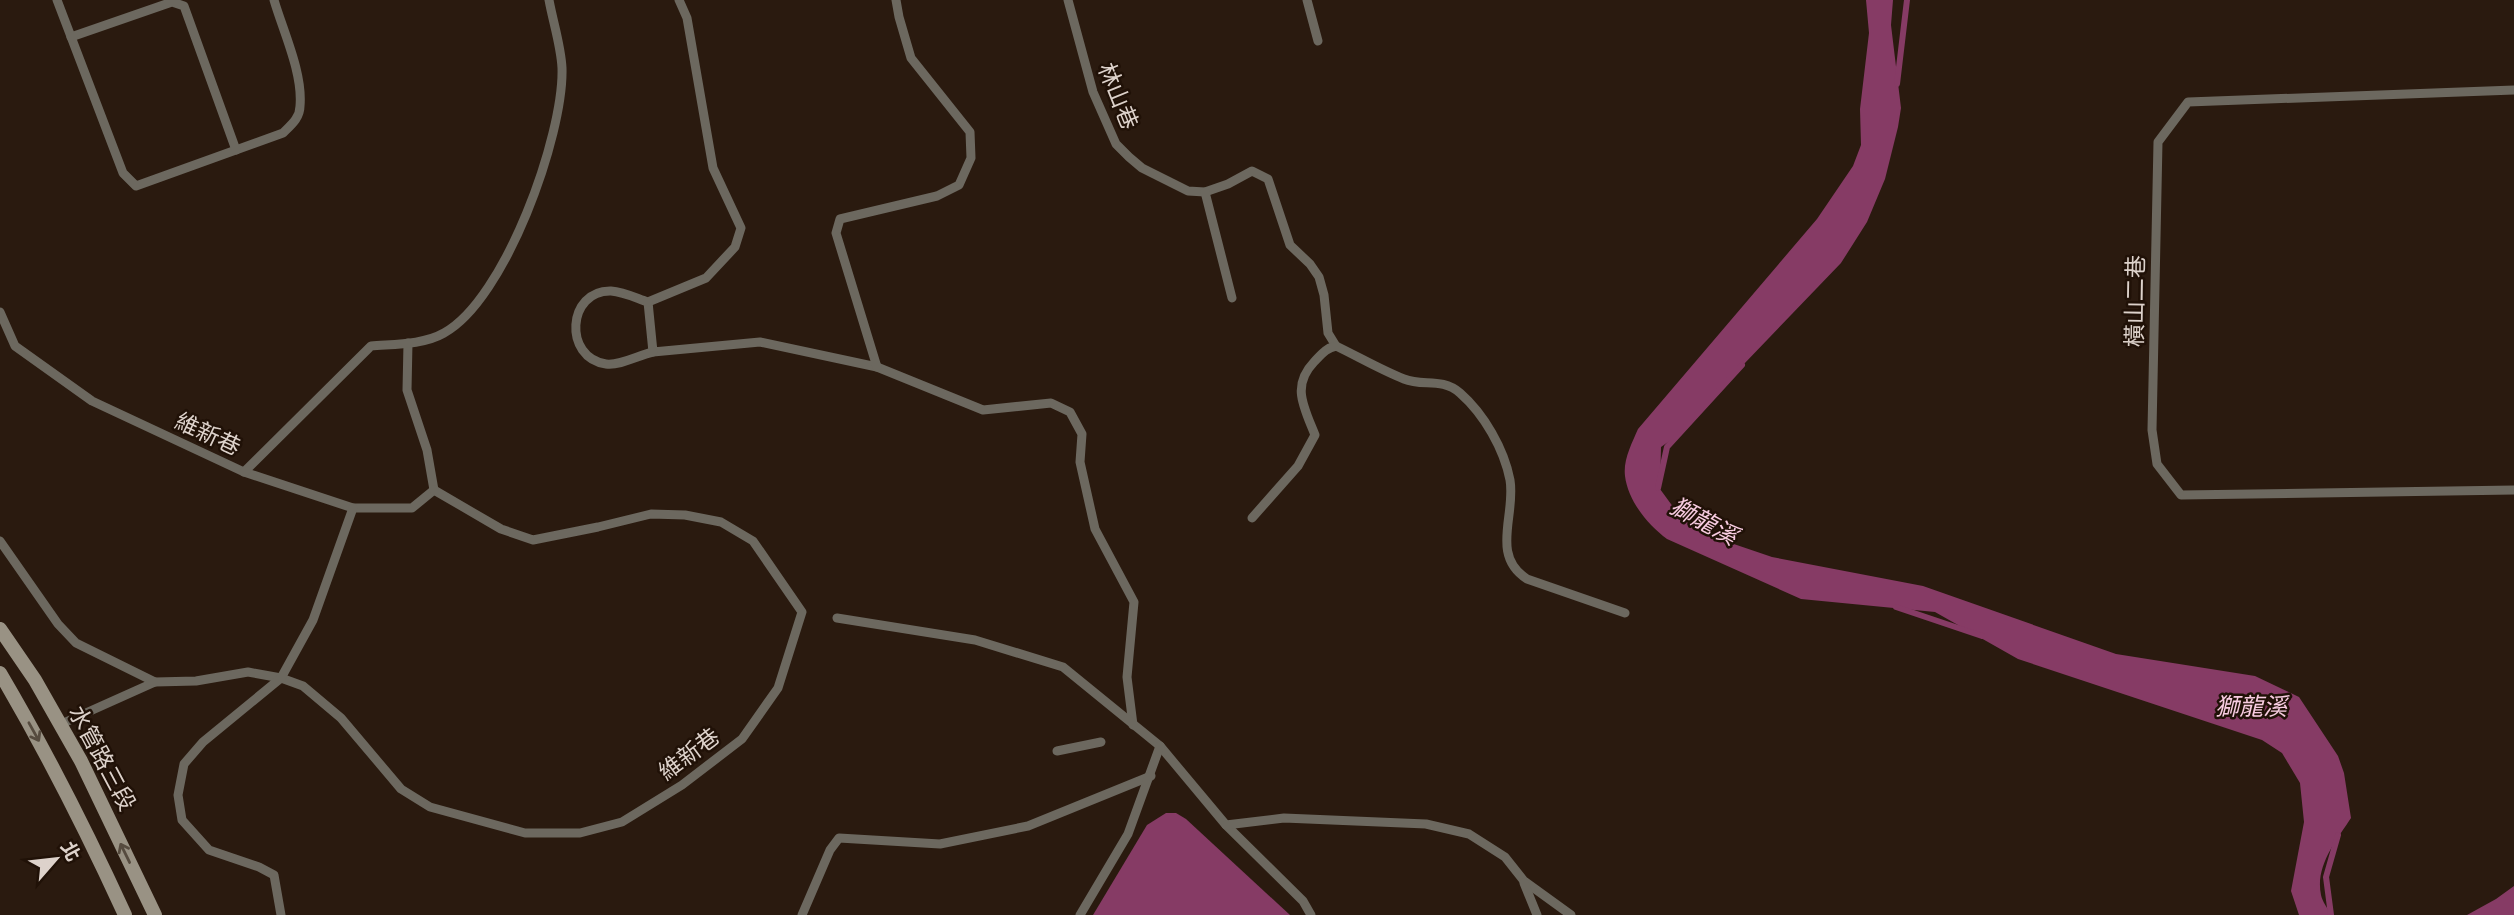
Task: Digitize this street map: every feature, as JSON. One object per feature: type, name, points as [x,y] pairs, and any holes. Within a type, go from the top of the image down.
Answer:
[{"type":"main road","name":"水管路三段","points":[[0,629],[35,680],[81,761],[155,915]]},
{"type":"main road","points":[[0,673],[42,746],[125,915]]},
{"type":"lane","points":[[57,0],[123,173],[136,186],[283,133],[295,121],[300,107],[296,69],[274,0]]},
{"type":"lane","points":[[244,472],[371,346],[408,343],[442,335],[461,322],[492,282],[528,211],[556,119],[562,68],[549,0]]},
{"type":"lane","points":[[679,0],[687,18],[713,168],[741,228],[734,247],[706,278],[648,302],[622,293],[602,292],[584,303],[579,311],[575,331],[582,350],[597,361],[615,364],[653,352],[760,342],[877,367],[983,410],[1051,403],[1070,412],[1082,434],[1080,462],[1095,529],[1134,602],[1128,677],[1133,724]]},
{"type":"lane","points":[[877,367],[835,233],[840,219],[937,195],[959,185],[971,158],[970,132],[911,58],[896,0]]},
{"type":"lane","name":"林山巷","points":[[1068,0],[1093,92],[1116,144],[1142,168],[1188,191],[1205,191]]},
{"type":"lane","points":[[1307,0],[1318,41]]},
{"type":"lane","points":[[71,37],[172,2],[184,6],[236,150]]},
{"type":"lane","name":"橫山二巷","points":[[2514,90],[2188,102],[2158,142],[2151,430],[2157,464],[2181,495],[2514,490]]},
{"type":"lane","points":[[1232,298],[1205,191],[1228,184],[1252,171],[1268,179],[1290,245],[1310,264],[1319,278],[1324,295],[1328,332],[1336,346],[1407,381],[1443,384],[1458,392],[1474,408],[1494,438],[1506,465],[1510,483],[1511,507],[1506,550],[1519,573],[1527,579],[1625,613]]},
{"type":"lane","points":[[648,302],[653,352]]},
{"type":"lane","name":"維新巷","points":[[0,312],[15,346],[92,401],[244,472],[353,508],[412,509],[434,490],[501,528],[533,540],[651,513],[685,514],[721,522],[753,541],[802,612],[778,688],[742,739],[682,785],[622,822],[579,833],[525,833],[430,807],[401,789],[341,718],[303,686],[281,678],[248,672],[196,681],[155,682],[60,725]]},
{"type":"lane","points":[[408,343],[407,390],[428,450],[434,490]]},
{"type":"lane","points":[[1252,519],[1298,466],[1315,435],[1300,384],[1304,373],[1320,356],[1328,348],[1336,346]]},
{"type":"lane","points":[[281,915],[274,875],[209,850],[182,820],[178,795],[184,764],[202,742],[281,678],[313,620],[353,508]]},
{"type":"lane","name":"維新巷","points":[[0,541],[58,624],[76,643],[155,682]]},
{"type":"lane","points":[[837,618],[975,640],[1063,667],[1160,746],[1226,825],[1303,901],[1311,915]]},
{"type":"lane","points":[[1057,751],[1101,742]]},
{"type":"lane","points":[[1080,915],[1128,834],[1160,746]]},
{"type":"lane","points":[[802,915],[830,850],[839,838],[940,844],[1028,826],[1151,776]]},
{"type":"lane","points":[[1226,825],[1284,818],[1426,824],[1469,834],[1504,857],[1524,881],[1571,915]]},
{"type":"lane","points":[[1524,881],[1537,915]]},
{"type":"water","name":"獅龍溪","points":[[1866,0],[1893,0],[1891,25],[1901,108],[1885,179],[1867,222],[1841,263],[1671,440],[1661,447],[1660,489],[1679,515],[1722,540],[1772,557],[1923,586],[2116,654],[2255,676],[2299,697],[2338,756],[2344,773],[2351,818],[2328,854],[2321,874],[2321,895],[2331,915],[2299,915],[2291,891],[2304,822],[2300,783],[2282,753],[2262,740],[2018,659],[1935,612],[1801,599],[1667,539],[1646,520],[1630,494],[1625,464],[1638,429],[1817,219],[1853,166],[1861,145],[1860,109],[1869,33]]},
{"type":"water","points":[[1166,813],[1176,813],[1186,819],[1290,915],[1093,915],[1147,825]]},
{"type":"water","points":[[2514,886],[2514,915],[2467,915],[2496,899]]},
{"type":"waterway","name":"獅龍溪","points":[[1897,84],[1907,0]]},
{"type":"waterway","name":"獅龍溪","points":[[1658,488],[1667,447],[1742,365]]},
{"type":"waterway","name":"獅龍溪","points":[[1896,607],[1982,636]]},
{"type":"waterway","name":"獅龍溪","points":[[2331,915],[2326,877],[2338,835]]}]
